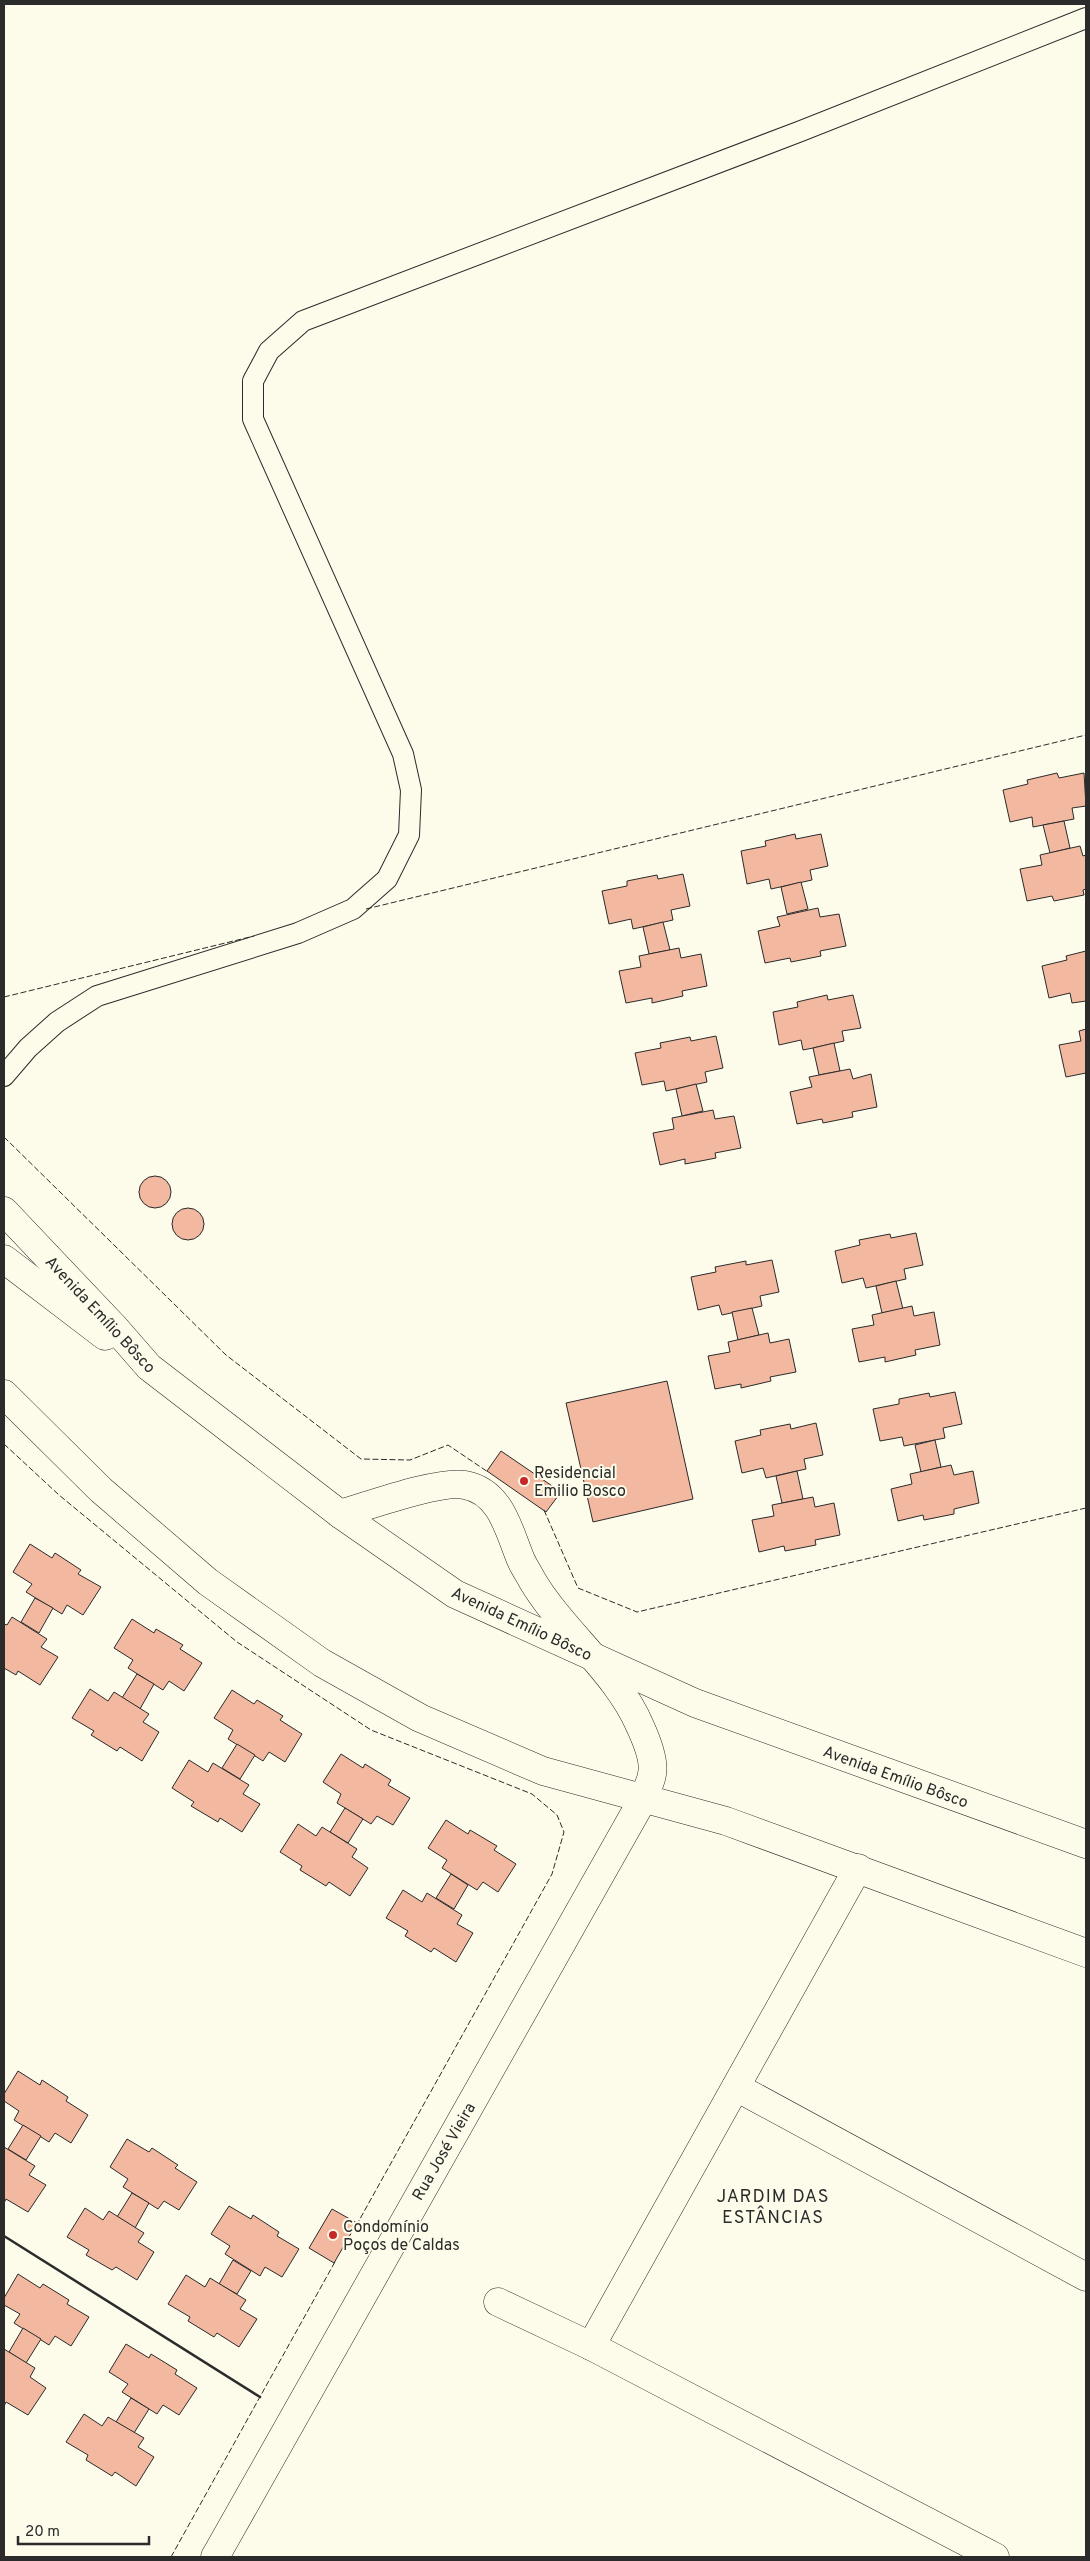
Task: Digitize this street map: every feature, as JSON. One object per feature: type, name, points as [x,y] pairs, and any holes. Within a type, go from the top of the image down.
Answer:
[{"type":"street","name":"Avenida Emílio Bôsco","points":[[4,1212],[115,1328],[148,1367],[340,1514],[455,1594],[695,1703],[1086,1844]]},
{"type":"street","points":[[4,1259],[55,1300],[148,1367]]},
{"type":"street","points":[[4,1394],[101,1490],[208,1582],[322,1663],[420,1718],[543,1771],[726,1821],[1086,1952]]},
{"type":"street","name":"Rua José Vieira","points":[[215,2557],[643,1799],[652,1772],[645,1739],[624,1698],[538,1589],[521,1561],[512,1533],[500,1510],[486,1495],[465,1485],[441,1487],[416,1492],[340,1514]]},
{"type":"street","points":[[591,2346],[858,1868]]},
{"type":"street","points":[[736,2087],[1086,2277]]},
{"type":"street","points":[[498,2302],[591,2346],[995,2557]]},
{"type":"lane","points":[[4,1076],[28,1048],[57,1022],[97,996],[298,932],[353,909],[387,879],[409,835],[411,790],[403,754],[253,418],[253,381],[269,351],[303,321],[801,131],[1086,18]]},
{"type":"building","points":[[1057,773],[1059,778],[1084,773],[1086,806],[1072,808],[1074,819],[1033,827],[1032,817],[1010,822],[1003,790],[1028,784],[1027,780]]},
{"type":"building","points":[[1064,821],[1070,848],[1050,853],[1043,825]]},
{"type":"building","points":[[795,834],[796,839],[821,834],[828,866],[810,870],[812,880],[771,889],[769,879],[747,884],[741,851],[766,846],[765,841]]},
{"type":"building","points":[[1080,846],[1083,856],[1086,855],[1086,889],[1083,890],[1084,895],[1054,901],[1052,896],[1027,901],[1020,869],[1042,865],[1040,855]]},
{"type":"building","points":[[683,874],[690,906],[671,910],[673,920],[633,929],[631,919],[609,924],[602,891],[627,886],[627,881],[657,875],[658,879]]},
{"type":"building","points":[[801,882],[808,909],[787,914],[781,887]]},
{"type":"building","points":[[818,908],[820,917],[839,914],[846,946],[820,951],[821,956],[791,962],[790,958],[765,963],[758,931],[780,926],[777,917]]},
{"type":"building","points":[[663,922],[670,950],[649,954],[643,927]]},
{"type":"building","points":[[679,948],[681,958],[701,954],[707,986],[682,991],[683,996],[652,1003],[652,998],[626,1003],[619,971],[641,967],[639,956]]},
{"type":"building","points":[[1086,951],[1086,1001],[1072,1003],[1070,993],[1049,998],[1042,966],[1067,960],[1066,956]]},
{"type":"building","points":[[827,995],[828,1000],[853,995],[861,1028],[842,1031],[844,1041],[813,1048],[803,1050],[801,1040],[779,1045],[773,1012],[798,1007],[797,1002]]},
{"type":"building","points":[[1086,1029],[1086,1073],[1066,1077],[1059,1045],[1081,1041],[1079,1031]]},
{"type":"building","points":[[716,1036],[723,1068],[705,1072],[707,1082],[666,1091],[664,1081],[642,1085],[635,1053],[661,1048],[660,1043],[690,1037],[691,1041]]},
{"type":"building","points":[[834,1043],[840,1071],[819,1075],[813,1048]]},
{"type":"building","points":[[850,1069],[853,1079],[871,1074],[877,1107],[852,1112],[853,1117],[823,1123],[822,1119],[797,1124],[790,1092],[812,1087],[809,1077]]},
{"type":"building","points":[[696,1084],[703,1111],[682,1116],[676,1089]]},
{"type":"building","points":[[713,1110],[715,1119],[734,1116],[741,1148],[715,1153],[716,1158],[685,1164],[685,1159],[660,1165],[653,1133],[674,1129],[672,1118]]},
{"type":"building","points":[[155,1176],[161,1177],[166,1181],[170,1186],[170,1198],[166,1203],[161,1207],[155,1208],[149,1207],[144,1203],[140,1198],[139,1192],[140,1186],[144,1181],[149,1177]]},
{"type":"building","points":[[188,1208],[194,1209],[199,1213],[203,1218],[203,1230],[199,1235],[194,1239],[188,1240],[182,1239],[177,1235],[173,1230],[172,1224],[173,1218],[177,1213],[182,1209]]},
{"type":"building","points":[[916,1233],[923,1265],[904,1269],[906,1279],[866,1288],[863,1278],[842,1283],[835,1251],[860,1245],[859,1240],[890,1234],[891,1238]]},
{"type":"building","points":[[772,1260],[779,1292],[760,1296],[762,1306],[722,1315],[719,1305],[698,1310],[691,1277],[716,1272],[715,1267],[746,1261],[746,1265]]},
{"type":"building","points":[[896,1281],[903,1309],[882,1313],[876,1286]]},
{"type":"building","points":[[912,1306],[914,1316],[934,1312],[940,1345],[915,1350],[916,1355],[885,1362],[885,1357],[859,1362],[852,1329],[874,1325],[872,1315]]},
{"type":"building","points":[[752,1308],[759,1335],[738,1340],[732,1312]]},
{"type":"building","points":[[768,1333],[770,1343],[789,1339],[796,1372],[770,1377],[771,1381],[741,1388],[741,1384],[715,1389],[708,1356],[730,1352],[728,1342]]},
{"type":"building","points":[[667,1381],[693,1499],[593,1522],[566,1403]]},
{"type":"building","points":[[955,1392],[962,1424],[943,1428],[945,1438],[904,1446],[902,1437],[880,1441],[873,1409],[899,1404],[899,1399],[929,1393],[930,1397]]},
{"type":"building","points":[[816,1423],[823,1455],[804,1459],[806,1469],[766,1478],[763,1468],[742,1473],[735,1441],[761,1435],[760,1430],[790,1424],[791,1429]]},
{"type":"building","points":[[935,1440],[941,1467],[921,1472],[915,1445]]},
{"type":"building","name":"Residencial Emilio Bosco","points":[[501,1451],[561,1492],[546,1512],[487,1471]]},
{"type":"building","points":[[951,1465],[954,1475],[973,1471],[979,1503],[954,1509],[954,1514],[924,1520],[923,1515],[898,1521],[891,1489],[912,1484],[910,1474]]},
{"type":"building","points":[[797,1471],[803,1499],[782,1503],[776,1476]]},
{"type":"building","points":[[813,1497],[815,1507],[834,1503],[840,1535],[815,1540],[816,1545],[785,1551],[784,1546],[759,1552],[752,1520],[774,1516],[772,1505]]},
{"type":"building","points":[[30,1544],[52,1558],[55,1553],[81,1570],[78,1574],[101,1587],[83,1615],[67,1605],[62,1614],[26,1592],[32,1584],[13,1572]]},
{"type":"building","points":[[35,1598],[53,1608],[39,1633],[21,1622]]},
{"type":"building","points":[[12,1617],[47,1639],[41,1647],[58,1657],[40,1685],[18,1671],[16,1675],[4,1668],[4,1624],[7,1625]]},
{"type":"building","points":[[132,1619],[154,1633],[156,1629],[183,1645],[180,1649],[202,1663],[184,1691],[169,1681],[163,1690],[128,1668],[133,1660],[114,1648]]},
{"type":"building","points":[[137,1674],[154,1684],[140,1709],[122,1698]]},
{"type":"building","points":[[90,1689],[108,1701],[114,1692],[149,1714],[143,1722],[159,1732],[142,1761],[120,1747],[117,1751],[91,1735],[94,1731],[72,1718]]},
{"type":"building","points":[[232,1690],[254,1704],[257,1700],[283,1716],[280,1720],[302,1734],[285,1762],[269,1752],[263,1761],[228,1739],[233,1730],[214,1718]]},
{"type":"building","points":[[237,1744],[255,1755],[240,1779],[222,1768]]},
{"type":"building","points":[[341,1754],[363,1768],[365,1764],[391,1780],[388,1785],[410,1798],[393,1825],[377,1816],[371,1824],[337,1803],[341,1794],[323,1782]]},
{"type":"building","points":[[189,1760],[208,1772],[213,1763],[249,1785],[243,1794],[260,1804],[242,1832],[220,1818],[218,1822],[191,1806],[194,1802],[172,1788]]},
{"type":"building","points":[[345,1808],[363,1819],[348,1843],[330,1832]]},
{"type":"building","points":[[446,1820],[468,1834],[470,1830],[497,1846],[494,1850],[516,1864],[498,1892],[483,1882],[477,1890],[442,1868],[447,1860],[428,1848]]},
{"type":"building","points":[[298,1824],[316,1836],[322,1827],[357,1849],[352,1857],[368,1868],[350,1896],[329,1882],[326,1886],[300,1870],[302,1866],[280,1852]]},
{"type":"building","points":[[451,1874],[468,1885],[454,1909],[436,1898]]},
{"type":"building","points":[[403,1890],[422,1902],[427,1893],[462,1915],[457,1924],[473,1933],[456,1962],[434,1948],[431,1952],[405,1936],[408,1931],[386,1918]]},
{"type":"building","points":[[18,2071],[40,2085],[42,2080],[68,2097],[66,2101],[88,2115],[71,2143],[55,2133],[49,2142],[14,2120],[19,2111],[4,2101],[4,2094]]},
{"type":"building","points":[[23,2125],[41,2136],[26,2160],[8,2149]]},
{"type":"building","points":[[127,2139],[149,2152],[152,2148],[178,2165],[175,2168],[197,2182],[179,2210],[164,2201],[158,2209],[123,2187],[128,2179],[110,2167]]},
{"type":"building","points":[[4,2147],[35,2166],[29,2175],[46,2185],[28,2212],[6,2199],[4,2203]]},
{"type":"building","points":[[132,2193],[149,2203],[135,2228],[117,2217]]},
{"type":"building","points":[[229,2206],[251,2219],[253,2215],[279,2232],[277,2236],[299,2249],[282,2277],[265,2267],[260,2276],[225,2254],[230,2246],[211,2234]]},
{"type":"building","points":[[85,2208],[103,2220],[109,2211],[144,2233],[138,2242],[154,2252],[137,2280],[116,2267],[112,2270],[86,2255],[89,2250],[67,2237]]},
{"type":"building","name":"Condomínio Poços de Caldas","points":[[332,2209],[357,2223],[334,2263],[309,2248]]},
{"type":"building","points":[[233,2260],[251,2271],[237,2294],[219,2284]]},
{"type":"building","points":[[18,2274],[40,2288],[43,2284],[69,2300],[67,2304],[89,2317],[71,2346],[55,2336],[49,2345],[14,2323],[20,2314],[4,2305],[4,2298]]},
{"type":"building","points":[[186,2275],[205,2287],[210,2278],[246,2300],[240,2309],[257,2319],[239,2347],[217,2333],[214,2337],[188,2321],[190,2317],[168,2304]]},
{"type":"building","points":[[23,2328],[41,2339],[26,2363],[9,2352]]},
{"type":"building","points":[[126,2344],[149,2358],[151,2354],[177,2370],[175,2374],[197,2388],[179,2415],[163,2405],[157,2414],[122,2392],[128,2384],[109,2372]]},
{"type":"building","points":[[4,2349],[35,2368],[30,2377],[46,2388],[28,2415],[6,2402],[4,2406]]},
{"type":"building","points":[[131,2398],[149,2409],[134,2433],[116,2422]]},
{"type":"building","points":[[84,2414],[102,2426],[108,2417],[144,2438],[138,2447],[154,2457],[136,2486],[115,2472],[112,2476],[86,2460],[88,2455],[66,2442]]},
{"type":"fence","points":[[366,909],[1086,735]]},
{"type":"fence","points":[[4,997],[254,936]]},
{"type":"fence","points":[[4,1137],[226,1355],[361,1459],[410,1460],[448,1445],[488,1472]]},
{"type":"fence","points":[[4,1444],[59,1495],[237,1642],[371,1730],[532,1794],[557,1815],[564,1832],[552,1874],[356,2226]]},
{"type":"fence","points":[[544,1510],[578,1588],[637,1612],[1086,1508]]},
{"type":"fence","points":[[171,2557],[336,2260]]},
{"type":"wall","points":[[4,2236],[260,2397]]},
{"type":"place","name":"Residencial Emilio Bosco","points":[[524,1481]]},
{"type":"place","name":"Condomínio Poços de Caldas","points":[[333,2235]]},
{"type":"district","name":"JARDIM DAS ESTÂNCIAS","points":[[773,2206]]}]
